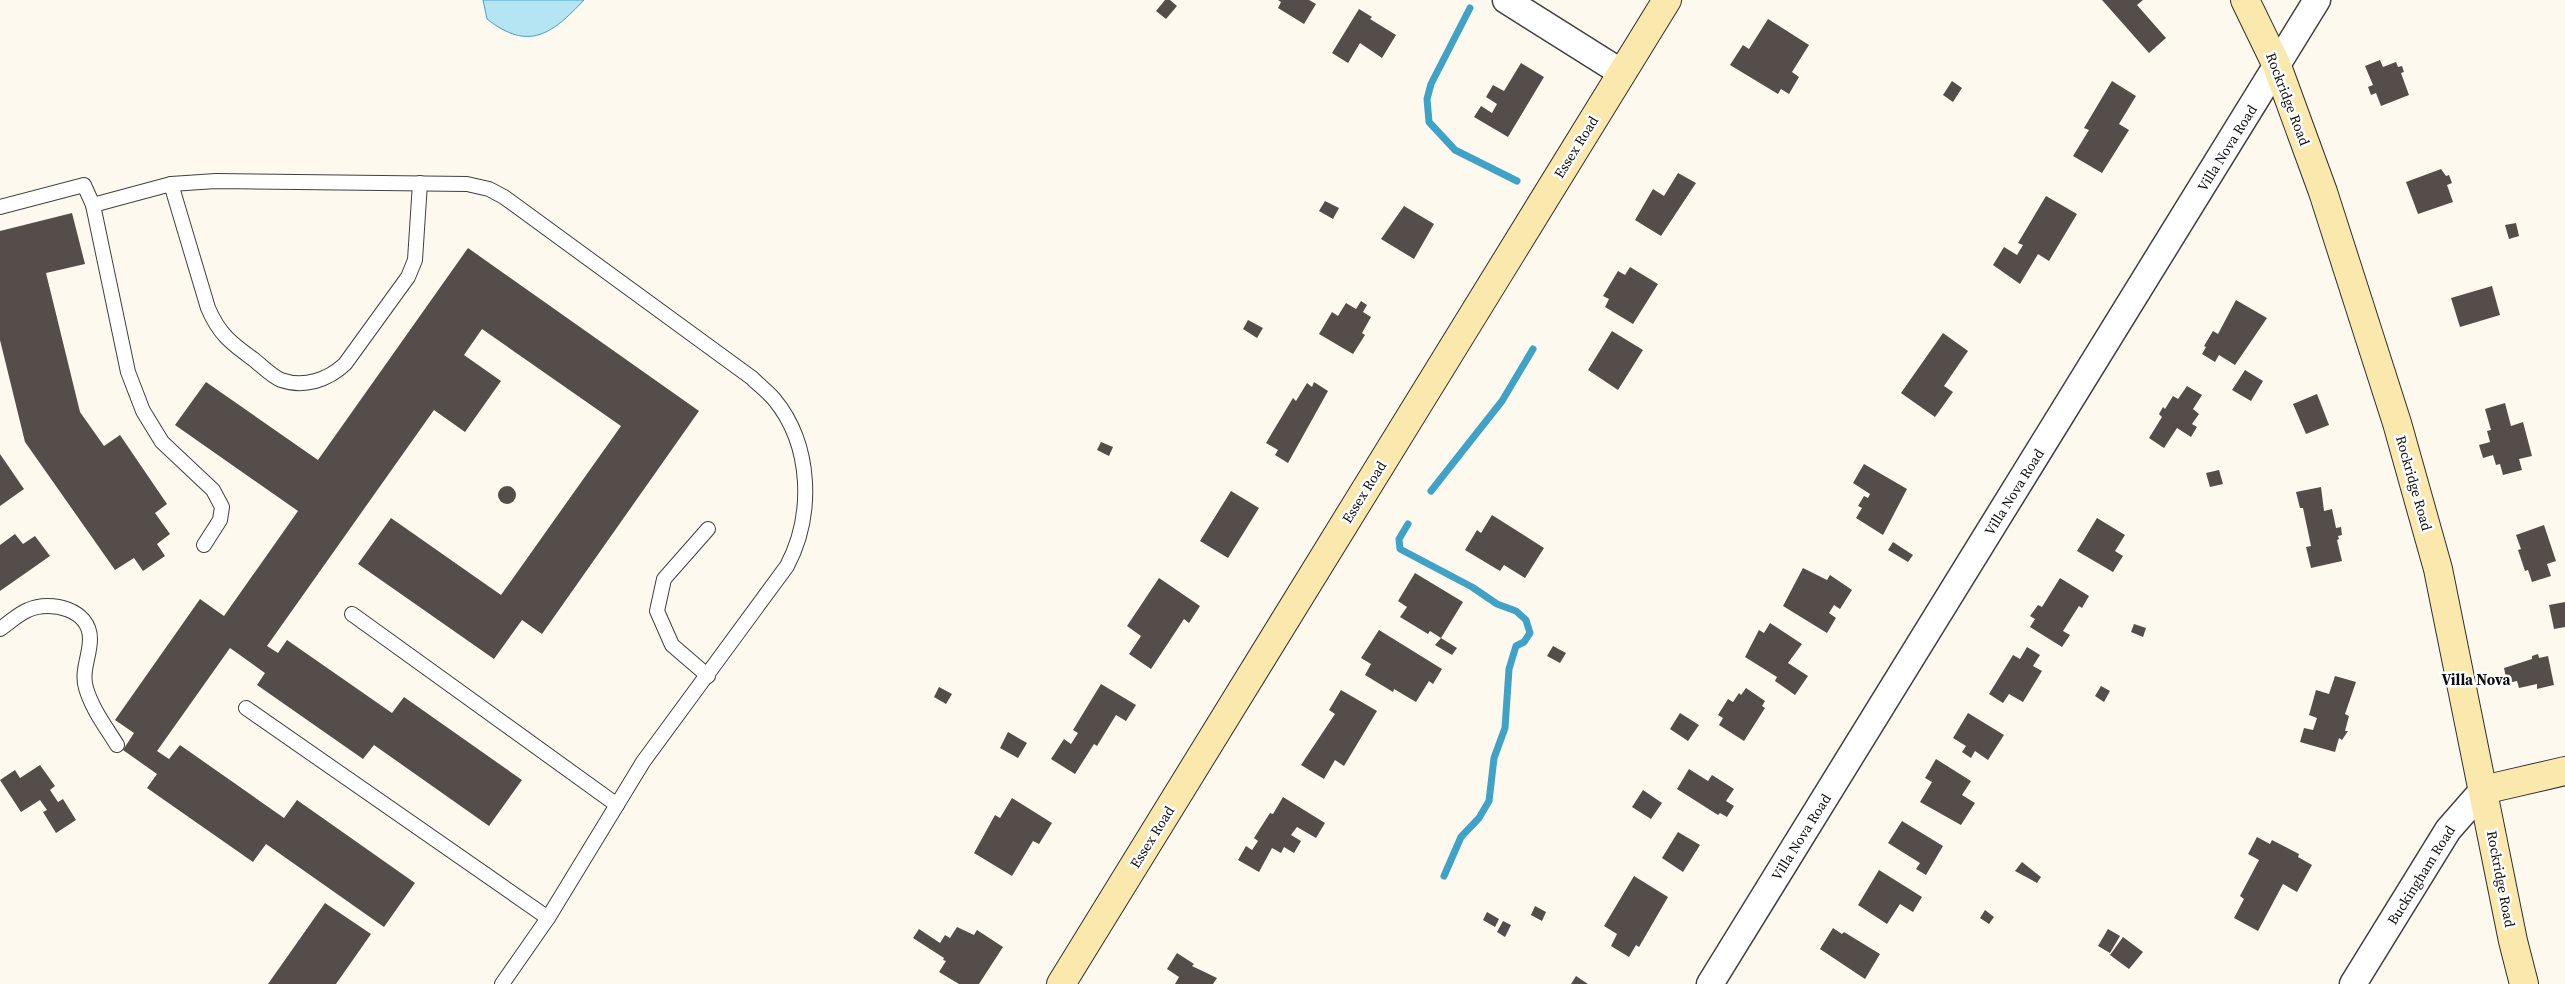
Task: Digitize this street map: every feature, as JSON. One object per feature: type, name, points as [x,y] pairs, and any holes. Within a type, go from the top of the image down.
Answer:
[{"type":"street","points":[[1506,0],[1622,73]]},
{"type":"street","name":"Essex Road","points":[[1061,984],[1667,0]]},
{"type":"street","name":"Rockridge Road","points":[[2245,0],[2277,66],[2323,192],[2397,423],[2438,569],[2524,984]]},
{"type":"street","name":"Villa Nova Road","points":[[1710,984],[2317,0]]},
{"type":"street","points":[[2483,790],[2565,771]]},
{"type":"street","name":"Buckingham Road","points":[[2353,984],[2448,830],[2483,790]]},
{"type":"lane","points":[[93,205],[171,184],[216,182],[467,184],[489,190],[504,198],[752,378],[774,400],[789,423],[799,449],[806,498],[804,524],[798,546],[787,566],[643,762],[548,918],[502,984]]},
{"type":"lane","points":[[171,184],[208,308],[215,324],[225,338],[280,379],[298,384],[318,381],[336,372],[408,277],[415,260],[420,183]]},
{"type":"lane","points":[[0,207],[84,185],[93,205],[128,372],[143,411],[162,442],[213,490],[222,507],[220,520],[204,545]]},
{"type":"lane","points":[[708,529],[664,578],[657,611],[672,645],[708,676]]},
{"type":"lane","points":[[0,629],[28,610],[48,605],[65,608],[79,615],[89,628],[90,640],[84,672],[85,686],[92,704],[117,745]]},
{"type":"lane","points":[[352,614],[617,805]]},
{"type":"lane","points":[[246,708],[548,918]]},
{"type":"water","points":[[483,0],[584,0],[550,30],[539,35],[528,36],[515,35],[487,19]]},
{"type":"building","points":[[1165,0],[1170,0],[1177,6],[1166,19],[1156,11]]},
{"type":"building","points":[[1278,0],[1309,0],[1316,4],[1304,24],[1278,8],[1281,2]]},
{"type":"building","points":[[2102,0],[2143,0],[2137,5],[2166,38],[2149,53]]},
{"type":"building","points":[[1359,9],[1372,17],[1370,19],[1396,35],[1382,58],[1360,43],[1348,63],[1332,53]]},
{"type":"building","points":[[1768,19],[1809,45],[1792,72],[1799,77],[1789,94],[1781,89],[1778,94],[1730,65],[1743,45],[1749,49]]},
{"type":"building","points":[[2380,60],[2383,67],[2396,62],[2398,67],[2402,66],[2404,72],[2401,73],[2409,95],[2381,106],[2376,93],[2371,95],[2368,87],[2373,85],[2365,66]]},
{"type":"building","points":[[1521,63],[1544,77],[1508,137],[1474,117],[1481,106],[1492,113],[1497,104],[1486,97],[1493,85],[1504,91]]},
{"type":"building","points":[[1952,81],[1962,88],[1953,102],[1943,95]]},
{"type":"building","points":[[2112,81],[2136,96],[2119,124],[2129,130],[2102,173],[2073,156],[2089,130],[2084,128]]},
{"type":"building","points":[[2441,169],[2446,176],[2449,175],[2452,183],[2447,185],[2453,202],[2418,214],[2406,182]]},
{"type":"building","points":[[1678,173],[1696,183],[1661,236],[1635,220],[1653,189],[1664,196]]},
{"type":"building","points":[[2046,196],[2077,214],[2049,261],[2038,254],[2020,284],[1993,265],[2004,247],[2017,255],[2023,245],[2018,243]]},
{"type":"building","points":[[1325,201],[1339,208],[1333,219],[1319,211]]},
{"type":"building","points":[[1404,206],[1434,224],[1414,259],[1381,239]]},
{"type":"building","points":[[72,213],[85,264],[46,273],[80,412],[104,446],[120,435],[167,504],[155,513],[170,534],[157,544],[165,556],[143,571],[134,558],[115,570],[25,442],[0,340],[0,231]]},
{"type":"building","points":[[2516,223],[2519,236],[2509,239],[2505,225]]},
{"type":"building","points":[[468,248],[699,411],[542,634],[522,620],[494,659],[358,564],[391,518],[501,595],[621,426],[482,329],[464,355],[501,381],[465,432],[434,410],[267,646],[278,653],[287,640],[392,713],[404,697],[522,780],[489,826],[374,745],[363,759],[257,685],[265,673],[230,648],[157,751],[169,759],[180,745],[284,818],[297,800],[415,883],[384,927],[266,844],[253,862],[147,788],[157,774],[123,750],[134,733],[115,720],[200,599],[224,616],[298,511],[175,425],[206,382],[318,460]]},
{"type":"building","points":[[1630,267],[1658,284],[1633,324],[1605,307],[1609,299],[1603,296],[1618,271],[1625,275]]},
{"type":"building","points":[[2492,286],[2500,315],[2460,327],[2451,298]]},
{"type":"building","points":[[2236,300],[2267,318],[2235,365],[2219,355],[2215,362],[2202,354],[2206,347],[2204,346],[2213,331],[2218,334]]},
{"type":"building","points":[[1361,301],[1367,305],[1363,312],[1371,317],[1362,333],[1365,335],[1353,354],[1319,334],[1332,312],[1338,316],[1346,303],[1356,309]]},
{"type":"building","points":[[1248,320],[1263,328],[1257,338],[1243,329]]},
{"type":"building","points":[[1612,331],[1643,350],[1618,390],[1588,370]]},
{"type":"building","points":[[1943,333],[1968,351],[1944,386],[1953,392],[1935,417],[1901,393]]},
{"type":"building","points":[[2245,370],[2263,381],[2251,401],[2232,390]]},
{"type":"building","points":[[1314,382],[1328,391],[1288,463],[1275,455],[1278,450],[1266,443],[1293,398],[1296,401],[1307,383],[1312,387]]},
{"type":"building","points":[[2187,386],[2202,395],[2193,409],[2199,414],[2192,424],[2197,427],[2191,437],[2177,428],[2164,448],[2149,438],[2162,417],[2159,414],[2163,407],[2165,409],[2173,396],[2178,399]]},
{"type":"building","points":[[2317,394],[2329,425],[2306,434],[2293,404]]},
{"type":"building","points":[[2505,403],[2511,426],[2523,422],[2532,456],[2519,459],[2522,470],[2503,475],[2500,464],[2496,465],[2493,455],[2483,458],[2479,445],[2490,442],[2487,431],[2491,430],[2485,409]]},
{"type":"building","points":[[1101,442],[1113,447],[1109,456],[1097,450]]},
{"type":"building","points":[[0,454],[24,489],[0,506]]},
{"type":"building","points":[[1864,464],[1907,489],[1883,535],[1856,518],[1862,508],[1858,506],[1864,496],[1868,498],[1870,494],[1853,483]]},
{"type":"building","points":[[2219,470],[2223,484],[2210,487],[2206,473]]},
{"type":"building","points":[[503,486],[511,486],[516,491],[514,502],[503,504],[498,499],[498,491]]},
{"type":"building","points":[[2321,487],[2324,511],[2332,509],[2336,528],[2341,527],[2342,535],[2338,536],[2339,539],[2337,540],[2342,561],[2311,568],[2306,547],[2311,546],[2303,508],[2300,508],[2296,492]]},
{"type":"building","points":[[1231,491],[1259,508],[1228,558],[1200,541]]},
{"type":"building","points":[[1492,515],[1544,548],[1525,578],[1504,565],[1500,571],[1465,550],[1477,530],[1481,533]]},
{"type":"building","points":[[2097,518],[2125,535],[2115,551],[2123,556],[2113,572],[2077,551]]},
{"type":"building","points":[[2544,525],[2556,561],[2547,564],[2551,576],[2532,582],[2528,570],[2525,571],[2518,550],[2521,549],[2516,535]]},
{"type":"building","points":[[15,534],[23,544],[35,536],[50,556],[0,591],[0,545]]},
{"type":"building","points":[[1893,542],[1913,555],[1908,562],[1888,550]]},
{"type":"building","points":[[1803,568],[1827,580],[1830,575],[1852,590],[1840,609],[1834,605],[1829,613],[1836,618],[1827,633],[1783,606]]},
{"type":"building","points":[[1415,573],[1463,602],[1441,638],[1430,631],[1428,634],[1400,617],[1407,607],[1398,601]]},
{"type":"building","points":[[1159,578],[1200,606],[1189,623],[1184,619],[1151,669],[1129,654],[1141,636],[1127,626]]},
{"type":"building","points":[[2060,578],[2089,596],[2082,608],[2079,606],[2063,631],[2070,635],[2062,647],[2030,627],[2035,619],[2030,616],[2038,605],[2042,607]]},
{"type":"building","points":[[2565,602],[2565,627],[2554,629],[2549,605]]},
{"type":"building","points":[[1770,623],[1802,644],[1788,663],[1808,676],[1795,695],[1775,681],[1777,677],[1745,657],[1759,630],[1764,633]]},
{"type":"building","points":[[2134,624],[2146,628],[2143,637],[2131,632]]},
{"type":"building","points":[[1379,630],[1442,669],[1433,684],[1429,681],[1416,702],[1394,689],[1393,692],[1365,675],[1371,664],[1361,658]]},
{"type":"building","points":[[1441,638],[1457,648],[1452,655],[1435,645]]},
{"type":"building","points":[[1553,646],[1566,653],[1560,663],[1547,656]]},
{"type":"building","points":[[2027,647],[2040,655],[2033,666],[2042,671],[2023,702],[2009,694],[2003,703],[1989,694],[2013,655],[2020,659]]},
{"type":"building","points":[[2538,654],[2539,658],[2548,656],[2554,685],[2537,689],[2537,684],[2519,688],[2517,681],[2507,683],[2504,668],[2532,659],[2532,656]]},
{"type":"building","points":[[2335,676],[2356,682],[2345,714],[2349,716],[2345,731],[2348,731],[2342,740],[2339,738],[2335,752],[2300,742],[2304,728],[2313,730],[2317,718],[2309,715],[2316,690],[2329,694]]},
{"type":"building","points":[[1101,684],[1136,705],[1126,721],[1116,715],[1097,746],[1094,744],[1075,774],[1051,759],[1064,739],[1071,744],[1078,733],[1073,730]]},
{"type":"building","points":[[2101,686],[2110,691],[2104,702],[2095,696]]},
{"type":"building","points":[[939,687],[952,694],[946,704],[934,697]]},
{"type":"building","points":[[1746,688],[1765,701],[1762,706],[1765,708],[1744,741],[1719,725],[1723,718],[1718,715],[1728,699],[1733,702],[1739,693],[1741,695]]},
{"type":"building","points":[[1341,690],[1377,711],[1344,766],[1335,760],[1324,779],[1301,765],[1335,714],[1329,710]]},
{"type":"building","points":[[1680,713],[1699,725],[1688,741],[1670,729]]},
{"type":"building","points":[[1968,713],[2004,735],[1988,760],[1975,751],[1971,758],[1962,752],[1966,746],[1953,738]]},
{"type":"building","points":[[1008,732],[1027,743],[1018,758],[1000,748]]},
{"type":"building","points":[[1936,759],[1971,781],[1962,795],[1975,803],[1961,825],[1920,802],[1932,782],[1925,778]]},
{"type":"building","points":[[40,765],[55,786],[50,790],[58,802],[63,799],[76,820],[56,833],[43,812],[47,810],[40,800],[21,812],[0,780],[15,770],[20,778]]},
{"type":"building","points":[[1689,769],[1708,781],[1712,775],[1734,789],[1726,801],[1734,806],[1727,817],[1720,813],[1718,815],[1677,789]]},
{"type":"building","points":[[1643,790],[1662,803],[1651,819],[1632,807]]},
{"type":"building","points":[[1283,797],[1325,823],[1316,838],[1297,827],[1291,835],[1301,841],[1294,853],[1284,847],[1281,853],[1272,848],[1259,872],[1238,860],[1246,846],[1252,850],[1258,841],[1254,838],[1270,813],[1273,814]]},
{"type":"building","points":[[1012,798],[1052,823],[1039,844],[1033,841],[1012,876],[974,853],[995,815],[1000,818]]},
{"type":"building","points":[[1902,821],[1943,846],[1926,875],[1916,869],[1920,863],[1888,843]]},
{"type":"building","points":[[1678,832],[1700,845],[1683,872],[1662,858]]},
{"type":"building","points":[[2257,837],[2270,844],[2272,840],[2299,854],[2298,857],[2312,865],[2297,892],[2283,884],[2258,931],[2234,918],[2244,899],[2240,896],[2259,860],[2248,854]]},
{"type":"building","points":[[2022,862],[2041,877],[2037,883],[2015,871]]},
{"type":"building","points":[[1879,870],[1922,897],[1913,912],[1900,904],[1887,924],[1858,905]]},
{"type":"building","points":[[1634,876],[1668,897],[1639,947],[1636,945],[1629,957],[1611,946],[1617,934],[1604,926]]},
{"type":"building","points":[[325,903],[371,934],[336,984],[268,984]]},
{"type":"building","points":[[1535,906],[1546,912],[1542,921],[1531,915]]},
{"type":"building","points":[[1985,910],[1994,917],[1989,924],[1980,918]]},
{"type":"building","points":[[1487,912],[1499,919],[1495,927],[1483,920]]},
{"type":"building","points":[[1503,921],[1511,925],[1505,937],[1497,932]]},
{"type":"building","points":[[957,927],[974,935],[977,930],[1003,947],[979,984],[959,984],[939,972],[946,961],[943,960],[944,958],[913,938],[919,929],[940,943],[945,935],[950,938]]},
{"type":"building","points":[[1833,928],[1842,934],[1844,932],[1880,954],[1865,979],[1820,949]]},
{"type":"building","points":[[2108,929],[2120,936],[2110,953],[2098,946]]},
{"type":"building","points":[[2123,937],[2143,952],[2129,969],[2110,955]]},
{"type":"building","points":[[1177,953],[1194,964],[1192,966],[1217,978],[1213,984],[1175,984],[1179,977],[1167,969]]},
{"type":"building","points":[[1576,976],[1588,984],[1571,984]]},
{"type":"waterway","points":[[1470,8],[1431,84],[1427,99],[1429,122],[1455,150],[1517,181]]},
{"type":"waterway","points":[[1431,491],[1502,401],[1533,349]]},
{"type":"waterway","points":[[1408,524],[1399,539],[1400,549],[1472,587],[1497,604],[1516,611],[1526,620],[1530,633],[1524,642],[1516,646],[1509,669],[1505,728],[1494,758],[1489,801],[1479,818],[1461,837],[1444,876]]},
{"type":"district","name":"Villa Nova","points":[[2476,680]]}]
